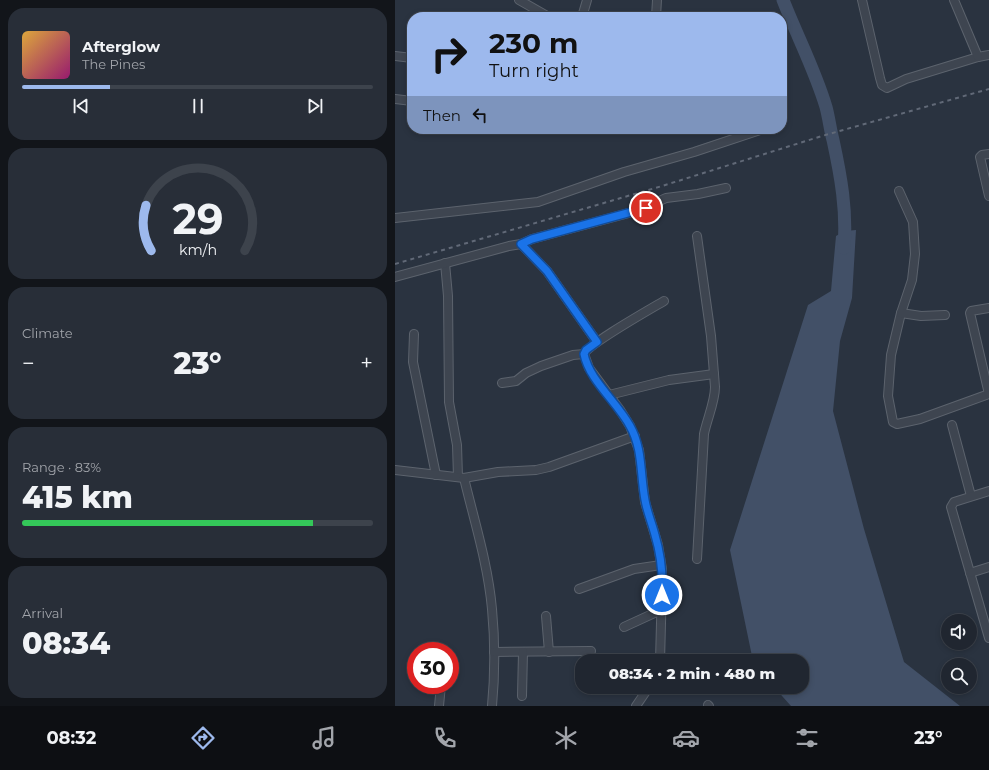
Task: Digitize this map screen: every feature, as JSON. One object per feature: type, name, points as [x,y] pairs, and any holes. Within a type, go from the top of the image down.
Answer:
[{"type":"street","points":[[519,0],[540,12]]},
{"type":"street","points":[[583,12],[587,0]]},
{"type":"street","points":[[656,12],[657,0]]},
{"type":"street","points":[[862,0],[880,78],[882,85],[887,88],[906,79],[989,55]]},
{"type":"street","points":[[954,0],[978,57]]},
{"type":"street","points":[[395,56],[407,57]]},
{"type":"street","points":[[395,99],[407,100]]},
{"type":"street","points":[[395,218],[538,202],[624,172],[694,152],[748,134]]},
{"type":"street","points":[[989,154],[982,155],[980,157],[989,196]]},
{"type":"street","points":[[395,277],[521,244],[532,239],[641,210],[667,198],[698,194],[726,188]]},
{"type":"street","points":[[899,191],[913,222],[915,254],[913,280],[901,313],[891,356],[888,396],[893,422],[902,424],[989,394],[970,313],[971,311],[989,308]]},
{"type":"street","points":[[697,236],[711,336],[715,396],[704,434],[697,559]]},
{"type":"street","points":[[521,244],[547,271],[597,342]]},
{"type":"street","points":[[445,263],[448,296],[449,402],[461,477],[489,588],[492,608],[494,652],[492,706]]},
{"type":"street","points":[[584,354],[586,350],[597,342],[664,301]]},
{"type":"street","points":[[901,313],[921,316],[945,315]]},
{"type":"street","points":[[414,334],[413,362],[436,475]]},
{"type":"street","points":[[502,383],[515,381],[526,373],[541,366],[573,355],[584,354]]},
{"type":"street","points":[[584,354],[589,368],[624,416],[635,436],[641,459],[645,502],[657,540],[661,565],[662,585],[659,654]]},
{"type":"street","points":[[609,395],[665,381],[714,374]]},
{"type":"street","points":[[952,425],[971,496]]},
{"type":"street","points":[[395,470],[461,477],[498,472],[536,470],[549,467],[635,436]]},
{"type":"street","points":[[989,491],[955,502],[951,507],[989,638]]},
{"type":"street","points":[[579,589],[634,569],[661,565]]},
{"type":"street","points":[[970,573],[989,567]]},
{"type":"street","points":[[624,627],[661,610]]},
{"type":"street","points":[[546,616],[549,652]]},
{"type":"street","points":[[494,652],[591,651]]},
{"type":"street","points":[[522,696],[523,652]]},
{"type":"street","points":[[439,706],[440,694]]},
{"type":"street","points":[[636,706],[644,694]]},
{"type":"water","points":[[856,230],[852,298],[840,341],[833,411],[864,529],[904,662],[941,691],[941,694],[945,694],[960,706],[791,706],[780,694],[809,694],[809,654],[752,654],[730,550],[808,305],[831,291],[836,236],[845,231]]},
{"type":"waterway","points":[[783,0],[817,80],[827,111],[843,194],[845,220],[844,248]]},
{"type":"railway","points":[[395,264],[662,186],[822,136],[989,89]]},
{"type":"route","points":[[646,208],[532,239],[521,244],[547,271],[597,342],[586,350],[584,354],[585,361],[599,383],[624,416],[635,436],[641,459],[645,502],[658,545],[662,569],[662,595]]}]
